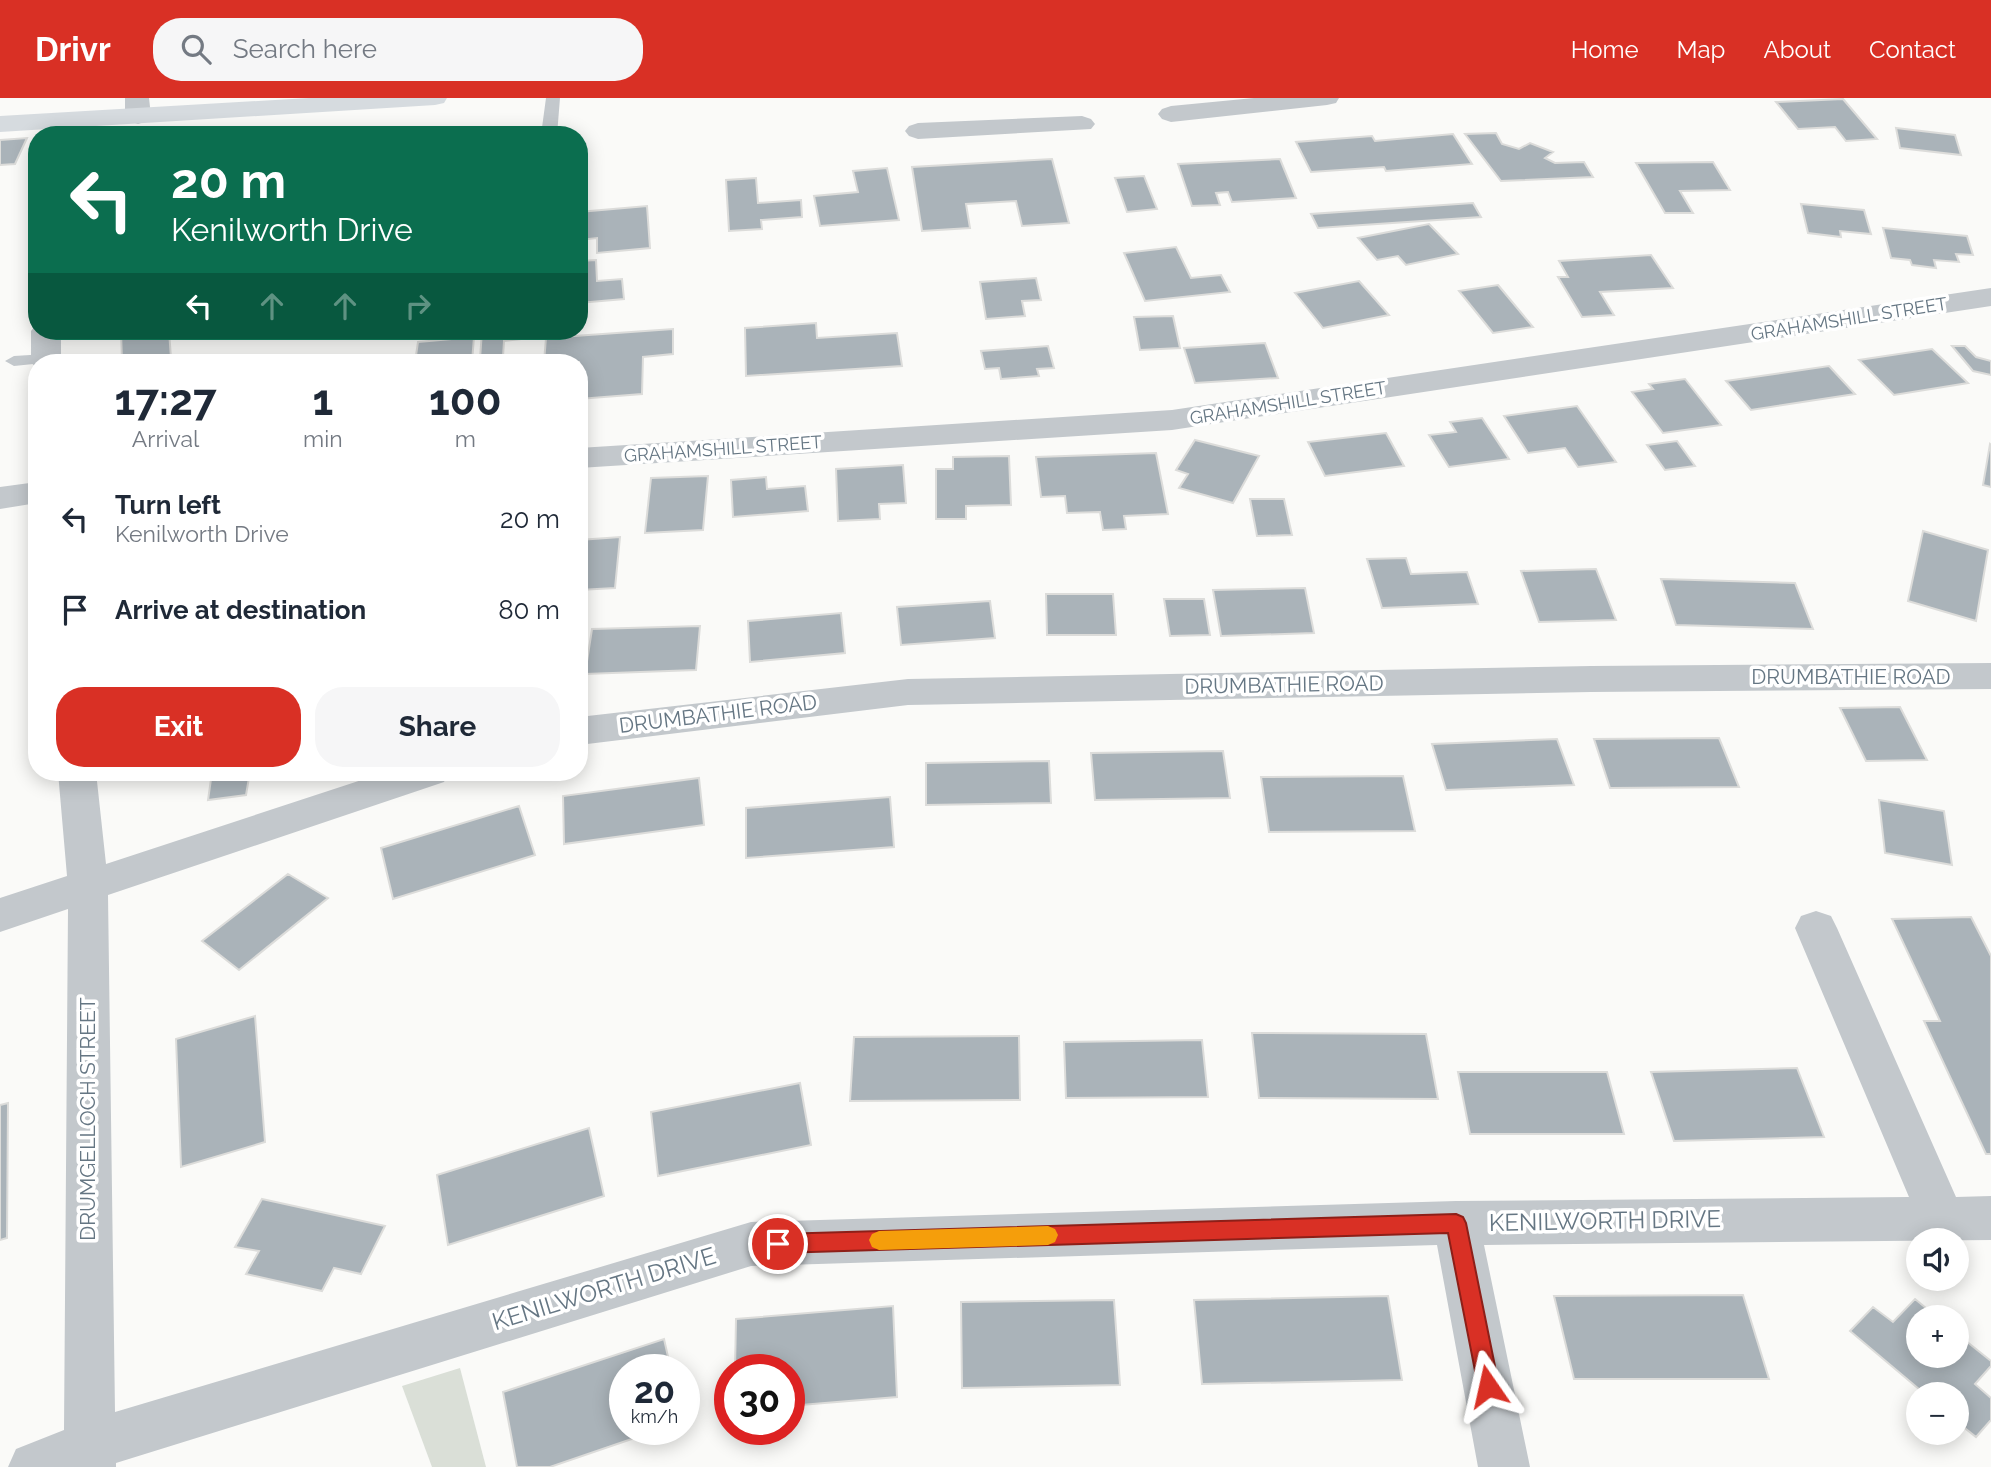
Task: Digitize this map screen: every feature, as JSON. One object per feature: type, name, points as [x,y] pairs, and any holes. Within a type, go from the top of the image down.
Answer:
[{"type":"main road","points":[[52,126],[137,107],[435,98]]},
{"type":"main road","points":[[0,124],[28,127]]},
{"type":"street","points":[[1171,114],[1327,98]]},
{"type":"street","points":[[918,131],[995,117],[1082,124]]},
{"type":"street","name":"GRAHAMSHILL STREET","points":[[588,457],[1172,421],[1991,298]]},
{"type":"street","points":[[0,499],[28,494]]},
{"type":"street","name":"DRUMBATHIE ROAD","points":[[588,730],[908,692],[1577,679],[1991,676]]},
{"type":"street","name":"DRUMGELLOCH STREET","points":[[78,781],[88,885],[89,1456]]},
{"type":"street","points":[[0,915],[403,781]]},
{"type":"street","points":[[1816,928],[1941,1217]]},
{"type":"street","name":"KENILWORTH DRIVE","points":[[34,1467],[89,1456],[751,1244],[1456,1223],[1991,1218]]},
{"type":"street","points":[[1456,1223],[1504,1467]]},
{"type":"lane","points":[[550,126],[553,98]]},
{"type":"lane","points":[[14,361],[28,357]]},
{"type":"shaded area","points":[[460,1368],[486,1467],[432,1467],[402,1386]]},
{"type":"building","points":[[1843,99],[1877,139],[1846,141],[1835,127],[1798,129],[1776,102]]},
{"type":"building","points":[[1896,128],[1955,135],[1961,155],[1900,148]]},
{"type":"building","points":[[1496,133],[1502,144],[1519,149],[1530,143],[1553,152],[1545,158],[1555,163],[1584,162],[1593,177],[1501,181],[1465,134]]},
{"type":"building","points":[[1453,134],[1472,164],[1386,171],[1384,167],[1311,172],[1296,142],[1372,136],[1375,141]]},
{"type":"building","points":[[27,138],[15,164],[0,165],[0,140]]},
{"type":"building","points":[[1052,159],[1069,223],[1022,226],[1016,201],[966,204],[970,228],[922,231],[912,167]]},
{"type":"building","points":[[1280,159],[1296,198],[1232,202],[1228,192],[1216,193],[1220,205],[1192,206],[1178,164]]},
{"type":"building","points":[[1713,162],[1730,190],[1680,191],[1693,213],[1665,213],[1636,163]]},
{"type":"building","points":[[887,168],[899,220],[820,226],[814,196],[858,192],[853,171]]},
{"type":"building","points":[[1144,176],[1157,209],[1127,212],[1115,178]]},
{"type":"building","points":[[756,178],[758,203],[801,200],[802,217],[761,220],[762,229],[729,231],[726,180]]},
{"type":"building","points":[[1473,203],[1481,217],[1318,228],[1311,214]]},
{"type":"building","points":[[1801,204],[1864,210],[1871,234],[1840,231],[1841,237],[1808,233]]},
{"type":"building","points":[[647,206],[650,248],[597,253],[597,238],[588,239],[588,211]]},
{"type":"building","points":[[1429,224],[1458,254],[1406,265],[1398,256],[1377,260],[1358,238]]},
{"type":"building","points":[[1883,228],[1967,236],[1973,255],[1956,254],[1959,262],[1934,260],[1936,268],[1912,265],[1910,260],[1891,258]]},
{"type":"building","points":[[1176,247],[1191,278],[1221,275],[1230,292],[1145,301],[1124,253]]},
{"type":"building","points":[[1651,255],[1673,288],[1600,292],[1614,315],[1582,317],[1558,277],[1568,277],[1559,261]]},
{"type":"building","points":[[588,260],[596,260],[597,281],[622,279],[624,299],[588,302]]},
{"type":"building","points":[[1036,278],[1041,300],[1022,301],[1025,316],[986,319],[980,282]]},
{"type":"building","points":[[1359,281],[1389,315],[1323,328],[1295,293]]},
{"type":"building","points":[[1498,285],[1533,327],[1493,333],[1459,291]]},
{"type":"building","points":[[1173,316],[1180,348],[1140,350],[1134,317]]},
{"type":"building","points":[[816,323],[817,338],[897,333],[902,366],[746,376],[745,328]]},
{"type":"building","points":[[673,329],[673,354],[643,357],[642,394],[588,398],[588,354],[545,354],[546,340],[588,340],[588,335]]},
{"type":"building","points":[[121,340],[170,340],[171,354],[122,354]]},
{"type":"building","points":[[474,340],[473,354],[416,354],[418,342]]},
{"type":"building","points":[[481,340],[513,340],[504,341],[503,354],[480,354]]},
{"type":"building","points":[[1265,343],[1278,378],[1195,383],[1184,348]]},
{"type":"building","points":[[1048,346],[1054,368],[1037,369],[1039,376],[1001,379],[999,368],[985,369],[981,351]]},
{"type":"building","points":[[1952,346],[1965,346],[1976,357],[1991,361],[1991,375],[1973,371]]},
{"type":"building","points":[[1932,349],[1968,383],[1894,395],[1859,360]]},
{"type":"building","points":[[1829,366],[1855,394],[1751,410],[1726,381]]},
{"type":"building","points":[[1685,379],[1721,425],[1663,433],[1632,392],[1653,389],[1649,384]]},
{"type":"building","points":[[1577,406],[1616,462],[1578,467],[1565,448],[1528,453],[1504,416]]},
{"type":"building","points":[[1482,418],[1509,459],[1449,467],[1429,435],[1456,432],[1450,422]]},
{"type":"building","points":[[1386,433],[1404,466],[1325,476],[1308,442]]},
{"type":"building","points":[[1195,440],[1259,456],[1233,503],[1179,488],[1188,474],[1176,470]]},
{"type":"building","points":[[1677,441],[1695,466],[1665,470],[1647,445]]},
{"type":"building","points":[[1991,445],[1991,487],[1983,485]]},
{"type":"building","points":[[1156,453],[1168,514],[1124,516],[1126,529],[1103,530],[1100,512],[1067,513],[1065,496],[1041,497],[1036,457]]},
{"type":"building","points":[[1009,456],[1011,505],[966,506],[966,519],[936,519],[936,469],[953,469],[953,457]]},
{"type":"building","points":[[903,465],[906,503],[879,504],[880,519],[838,521],[836,469]]},
{"type":"building","points":[[708,476],[703,530],[645,533],[651,478]]},
{"type":"building","points":[[766,477],[767,489],[805,486],[808,511],[733,517],[731,480]]},
{"type":"building","points":[[1250,499],[1284,499],[1292,535],[1257,536]]},
{"type":"building","points":[[1923,531],[1988,550],[1976,621],[1908,601]]},
{"type":"building","points":[[620,537],[615,588],[588,590],[588,539]]},
{"type":"building","points":[[1406,558],[1411,574],[1467,572],[1478,604],[1382,608],[1367,559]]},
{"type":"building","points":[[1596,569],[1616,620],[1539,622],[1521,571]]},
{"type":"building","points":[[1661,579],[1795,583],[1813,629],[1676,625]]},
{"type":"building","points":[[1305,588],[1314,633],[1221,636],[1213,590]]},
{"type":"building","points":[[1046,594],[1113,594],[1116,635],[1047,635]]},
{"type":"building","points":[[1164,599],[1204,599],[1210,635],[1170,636]]},
{"type":"building","points":[[990,601],[995,638],[901,645],[897,607]]},
{"type":"building","points":[[841,613],[845,653],[750,662],[748,621]]},
{"type":"building","points":[[700,626],[696,670],[588,674],[592,629]]},
{"type":"building","points":[[1900,707],[1927,760],[1866,761],[1840,708]]},
{"type":"building","points":[[1719,738],[1739,787],[1610,788],[1594,739]]},
{"type":"building","points":[[1557,739],[1574,785],[1446,790],[1432,744]]},
{"type":"building","points":[[1223,751],[1230,798],[1095,800],[1091,753]]},
{"type":"building","points":[[1049,761],[1051,803],[926,805],[926,763]]},
{"type":"building","points":[[1403,776],[1415,831],[1269,832],[1261,777]]},
{"type":"building","points":[[699,778],[704,825],[564,844],[563,796]]},
{"type":"building","points":[[211,781],[248,781],[246,795],[208,800]]},
{"type":"building","points":[[890,797],[894,847],[746,858],[746,808]]},
{"type":"building","points":[[1879,800],[1944,811],[1952,865],[1885,853]]},
{"type":"building","points":[[519,806],[535,855],[393,899],[381,848]]},
{"type":"building","points":[[288,874],[328,898],[239,970],[202,941]]},
{"type":"building","points":[[1971,917],[1991,956],[1991,1154],[1986,1154],[1924,1021],[1940,1021],[1892,919]]},
{"type":"building","points":[[255,1016],[265,1142],[181,1167],[176,1039]]},
{"type":"building","points":[[1252,1033],[1426,1034],[1438,1099],[1259,1098]]},
{"type":"building","points":[[1019,1036],[1020,1100],[850,1101],[854,1037]]},
{"type":"building","points":[[1202,1040],[1208,1097],[1066,1098],[1064,1042]]},
{"type":"building","points":[[1797,1068],[1824,1137],[1674,1141],[1651,1072]]},
{"type":"building","points":[[1458,1072],[1607,1072],[1624,1134],[1470,1134]]},
{"type":"building","points":[[800,1083],[811,1145],[658,1176],[651,1112]]},
{"type":"building","points":[[8,1103],[7,1238],[0,1240],[0,1105]]},
{"type":"building","points":[[589,1128],[604,1196],[448,1245],[437,1175]]},
{"type":"building","points":[[262,1199],[385,1226],[361,1274],[334,1268],[322,1291],[246,1274],[259,1251],[235,1247]]},
{"type":"building","points":[[1743,1295],[1769,1379],[1574,1379],[1554,1296]]},
{"type":"building","points":[[1388,1296],[1402,1380],[1202,1384],[1194,1300]]},
{"type":"building","points":[[1915,1299],[1922,1305],[1909,1305]]},
{"type":"building","points":[[1114,1300],[1120,1385],[962,1388],[961,1302]]},
{"type":"building","points":[[893,1306],[897,1397],[805,1405],[805,1354],[735,1354],[736,1319]]},
{"type":"building","points":[[1873,1307],[1893,1322],[1906,1308],[1906,1368],[1969,1368],[1969,1343],[1991,1361],[1991,1366],[1975,1384],[1991,1398],[1991,1420],[1976,1437],[1969,1431],[1969,1382],[1911,1382],[1850,1331]]},
{"type":"building","points":[[664,1339],[667,1354],[618,1354]]},
{"type":"building","points":[[609,1357],[609,1445],[614,1445],[550,1467],[517,1467],[503,1392]]},
{"type":"slow traffic","points":[[879,1240],[1048,1235]]},
{"type":"route","points":[[778,1244],[1456,1223],[1488,1386]]}]
